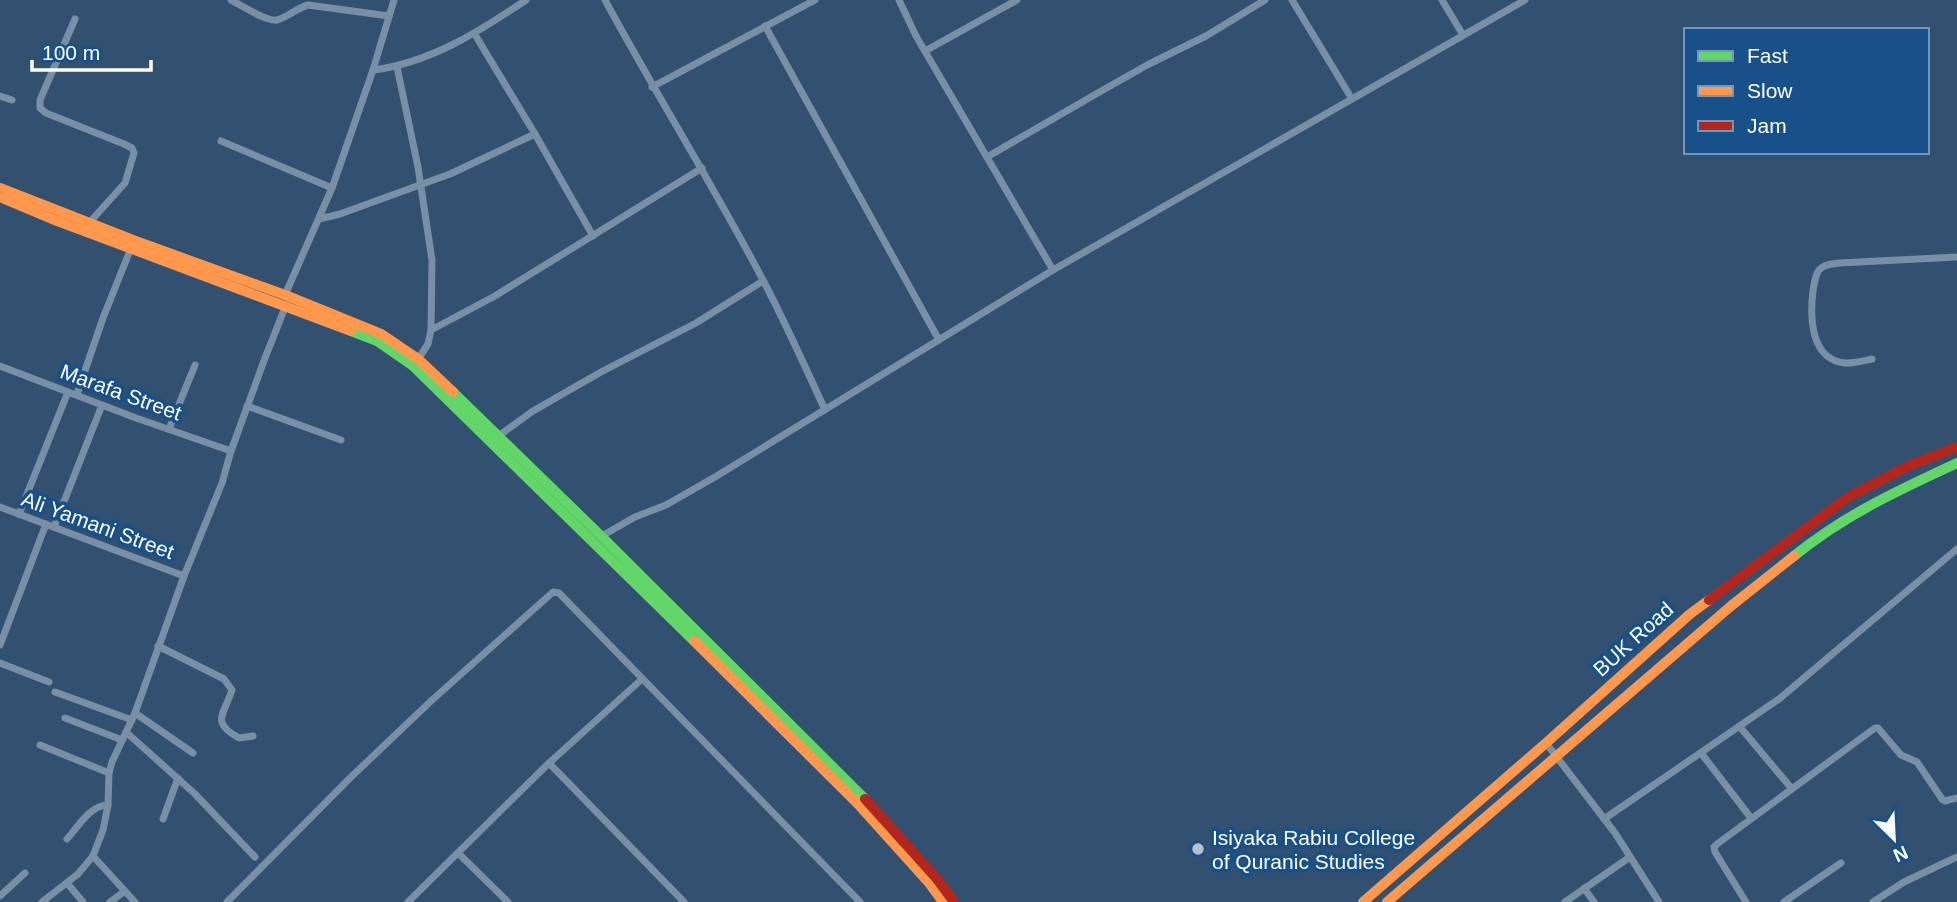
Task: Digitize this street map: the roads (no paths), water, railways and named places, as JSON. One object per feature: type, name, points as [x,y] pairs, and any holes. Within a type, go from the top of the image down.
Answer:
[{"type":"main road","points":[[0,188],[131,248],[381,334],[497,436],[727,668],[857,803],[943,902]]},
{"type":"main road","points":[[0,197],[89,223],[286,300]]},
{"type":"main road","points":[[416,363],[598,539]]},
{"type":"main road","name":"BUK Road","points":[[1363,902],[1690,614],[1848,497],[1909,466],[1957,447]]},
{"type":"main road","name":"BUK Road","points":[[1387,902],[1731,606],[1811,542],[1871,503],[1957,463]]},
{"type":"main road","points":[[727,668],[863,797],[937,879],[954,902]]},
{"type":"street","points":[[231,0],[268,19],[277,20],[307,5],[389,16]]},
{"type":"street","points":[[248,9],[253,0]]},
{"type":"street","points":[[42,902],[78,874],[93,856],[103,830],[108,805],[111,762],[134,717],[184,576],[222,483],[295,268],[332,188],[394,0]]},
{"type":"street","points":[[373,70],[397,67],[454,45],[526,0]]},
{"type":"street","points":[[605,0],[652,87],[702,168],[763,281],[825,410]]},
{"type":"street","points":[[652,87],[815,0]]},
{"type":"street","points":[[899,0],[925,51],[1054,270]]},
{"type":"street","points":[[925,51],[1017,0]]},
{"type":"street","points":[[987,157],[1149,64],[1206,36],[1265,0]]},
{"type":"street","points":[[1292,0],[1352,99]]},
{"type":"street","points":[[1442,0],[1463,35]]},
{"type":"street","points":[[598,539],[635,517],[666,505],[715,477],[1054,270],[1525,0]]},
{"type":"street","points":[[75,19],[40,100],[40,108],[46,113],[124,144],[132,148],[134,153],[125,183],[89,223]]},
{"type":"street","points":[[765,26],[939,340]]},
{"type":"street","points":[[474,33],[593,236]]},
{"type":"street","points":[[397,67],[421,185],[432,260],[431,330],[428,344],[416,363]]},
{"type":"street","points":[[0,96],[12,100]]},
{"type":"street","points":[[319,219],[450,174],[535,134]]},
{"type":"street","points":[[221,141],[332,188]]},
{"type":"street","points":[[431,330],[495,296],[702,168]]},
{"type":"street","points":[[77,394],[131,248]]},
{"type":"street","points":[[1872,359],[1840,363],[1821,349],[1810,316],[1817,272],[1820,268],[1839,263],[1957,257]]},
{"type":"street","points":[[497,436],[533,411],[696,323],[763,281]]},
{"type":"street","points":[[169,429],[195,365]]},
{"type":"street","name":"Marafa Street","points":[[0,366],[231,450]]},
{"type":"street","points":[[19,514],[68,391]]},
{"type":"street","points":[[54,527],[102,405]]},
{"type":"street","points":[[247,406],[341,440]]},
{"type":"street","name":"Ali Yamani Street","points":[[0,507],[184,576]]},
{"type":"street","points":[[0,645],[46,524]]},
{"type":"street","points":[[1604,819],[1779,699],[1957,549]]},
{"type":"street","points":[[228,902],[350,778],[553,592],[559,593],[860,902]]},
{"type":"street","points":[[158,646],[223,679],[232,690],[221,721],[223,727],[239,738],[253,736]]},
{"type":"street","points":[[0,663],[49,682]]},
{"type":"street","points":[[408,902],[548,764],[642,679]]},
{"type":"street","points":[[55,692],[134,717],[193,753]]},
{"type":"street","points":[[65,718],[122,740]]},
{"type":"street","points":[[1740,727],[1792,789]]},
{"type":"street","points":[[1746,902],[1714,847],[1875,728],[1878,728],[1901,755],[1917,762],[1942,800],[1957,798]]},
{"type":"street","points":[[126,732],[195,794],[255,858]]},
{"type":"street","points":[[1546,743],[1604,819],[1659,902]]},
{"type":"street","points":[[40,746],[109,773]]},
{"type":"street","points":[[1701,753],[1751,818]]},
{"type":"street","points":[[548,764],[684,902]]},
{"type":"street","points":[[163,819],[177,778]]},
{"type":"street","points":[[67,839],[93,810],[101,805],[108,805]]},
{"type":"street","points":[[458,853],[508,902]]},
{"type":"street","points":[[93,856],[135,902]]},
{"type":"street","points":[[1565,902],[1630,856]]},
{"type":"street","points":[[1873,902],[1904,882],[1957,857]]},
{"type":"street","points":[[1784,902],[1842,863]]},
{"type":"street","points":[[9,902],[1,895],[25,873]]},
{"type":"street","points":[[67,883],[83,902]]},
{"type":"street","points":[[1584,888],[1594,902]]},
{"type":"street","points":[[110,902],[125,891]]},
{"type":"place","name":"Isiyaka Rabiu College of Quranic Studies","points":[[1198,849]]}]
